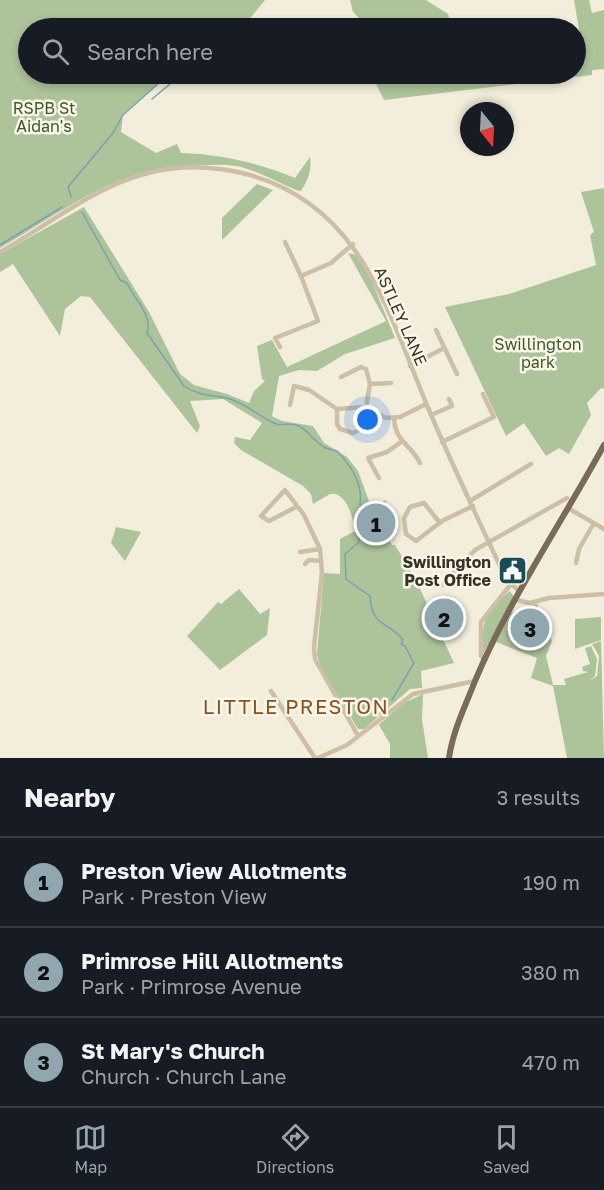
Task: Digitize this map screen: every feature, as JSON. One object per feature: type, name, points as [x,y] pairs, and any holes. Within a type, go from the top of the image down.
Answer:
[{"type":"main road","points":[[449,758],[457,723],[484,658],[568,508],[571,497],[604,445]]},
{"type":"street","name":"ASTLEY LANE","points":[[0,252],[112,186],[147,174],[194,167],[236,172],[289,190],[324,213],[353,244],[376,282],[442,442],[506,579],[520,592]]},
{"type":"street","points":[[280,347],[275,338],[318,321],[285,242]]},
{"type":"street","points":[[301,276],[331,263],[353,244]]},
{"type":"street","points":[[436,330],[457,374]]},
{"type":"street","points":[[410,366],[444,348]]},
{"type":"street","points":[[341,377],[367,365],[370,384],[366,407]]},
{"type":"street","points":[[370,384],[391,383]]},
{"type":"street","points":[[290,405],[294,385],[309,390],[337,409],[366,407],[380,416],[394,419],[426,404]]},
{"type":"street","points":[[442,442],[494,417],[483,394]]},
{"type":"street","points":[[431,415],[452,406],[448,399]]},
{"type":"street","points":[[337,409],[337,424],[340,429],[353,433],[363,428]]},
{"type":"street","points":[[394,419],[395,431],[401,442],[414,452],[420,463]]},
{"type":"street","points":[[379,478],[366,456],[387,452],[401,442]]},
{"type":"street","points":[[470,501],[531,464]]},
{"type":"street","points":[[296,507],[268,522],[261,516],[283,490],[294,498],[296,507],[304,515],[320,549],[315,656],[358,736]]},
{"type":"street","points":[[442,585],[475,550],[571,497]]},
{"type":"street","points":[[440,523],[429,506],[424,503],[410,507],[404,515],[406,534],[413,541],[420,540],[440,523],[473,506]]},
{"type":"street","points":[[568,508],[604,529]]},
{"type":"street","points":[[584,558],[576,560],[594,523]]},
{"type":"street","points":[[300,552],[320,549]]},
{"type":"street","points":[[305,564],[309,560],[321,561]]},
{"type":"street","points":[[484,658],[481,656],[481,622],[511,584]]},
{"type":"street","points":[[516,600],[530,603],[549,598],[604,594]]},
{"type":"street","points":[[271,691],[317,758],[333,752],[358,736],[413,694],[475,681]]},
{"type":"street","points":[[333,752],[337,758]]},
{"type":"green space","name":"RSPB St Aidan's","points":[[0,0],[265,0],[250,18],[18,18],[18,84],[158,84],[123,114],[121,132],[156,153],[177,144],[181,153],[239,160],[295,178],[310,157],[309,175],[301,191],[236,166],[171,167],[144,172],[95,192],[0,248]]},
{"type":"green space","points":[[350,0],[426,0],[448,14],[449,18],[359,18],[353,12]]},
{"type":"green space","points":[[574,0],[589,0],[592,13],[604,10],[604,69],[592,70],[592,75],[586,76],[586,18],[577,18]]},
{"type":"green space","points":[[376,84],[517,84],[384,100]]},
{"type":"green space","points":[[257,184],[273,190],[222,240],[222,218]]},
{"type":"green space","name":"Swillington park","points":[[604,188],[604,389],[601,388],[587,403],[591,415],[569,454],[559,448],[546,456],[524,423],[506,436],[445,307],[509,294],[596,265],[590,235],[594,232],[581,192]]},
{"type":"green space","points":[[84,207],[149,312],[180,374],[194,385],[249,403],[254,391],[265,381],[262,379],[257,346],[272,340],[287,367],[386,321],[348,253],[357,255],[373,284],[395,338],[345,354],[317,371],[299,370],[279,376],[272,416],[282,421],[313,426],[324,443],[347,457],[358,471],[370,504],[361,508],[362,510],[386,500],[387,537],[392,545],[395,545],[416,580],[454,663],[421,671],[422,688],[410,689],[364,729],[358,729],[320,666],[317,654],[324,573],[340,574],[340,539],[357,530],[345,501],[336,494],[330,494],[313,504],[311,494],[303,486],[241,450],[234,443],[235,437],[250,440],[262,423],[223,399],[190,401],[200,426],[197,433],[90,297],[81,296],[65,309],[60,336],[13,264],[0,272],[0,254]]},
{"type":"green space","points":[[116,527],[141,532],[125,561],[111,543]]},
{"type":"green space","points":[[239,589],[260,614],[270,608],[267,635],[220,670],[187,636],[218,602],[221,604]]},
{"type":"green space","points":[[510,591],[514,597],[483,654],[483,632],[486,618],[495,605]]},
{"type":"green space","points":[[446,595],[457,604],[452,617],[450,640],[446,640],[432,611]]},
{"type":"green space","points":[[537,604],[552,641],[546,656],[553,685],[566,685],[564,679],[588,672],[583,671],[582,667],[590,664],[585,648],[591,646],[597,659],[595,676],[590,681],[597,676],[599,656],[592,644],[601,641],[604,758],[567,758],[553,686],[531,678],[537,658],[496,642],[511,613]]},
{"type":"green space","points":[[601,617],[601,640],[575,649],[575,619]]},
{"type":"green space","points":[[423,694],[422,720],[428,758],[390,758],[390,744],[379,725],[376,727],[404,703]]},
{"type":"waterway","points":[[71,197],[68,187],[113,133],[123,115],[158,84]]},
{"type":"waterway","points":[[152,99],[170,84]]},
{"type":"waterway","points":[[0,245],[62,207]]},
{"type":"waterway","points":[[82,212],[120,280],[127,283],[142,306],[147,319],[147,333],[184,386],[200,393],[234,400],[276,424],[299,426],[322,446],[337,451],[348,464],[358,483],[360,505]]},
{"type":"waterway","points":[[361,512],[359,542],[345,554],[346,579],[370,596],[371,607],[377,619],[403,640],[401,644],[405,646],[414,663],[392,700]]},
{"type":"place","name":"Preston View Allotments","points":[[376,523]]},
{"type":"place","name":"Swillington Post Office","points":[[512,571]]},
{"type":"place","name":"Primrose Hill Allotments","points":[[444,618]]},
{"type":"place","name":"St Mary's Church","points":[[530,628]]},
{"type":"district","name":"LITTLE PRESTON","points":[[296,706]]}]
